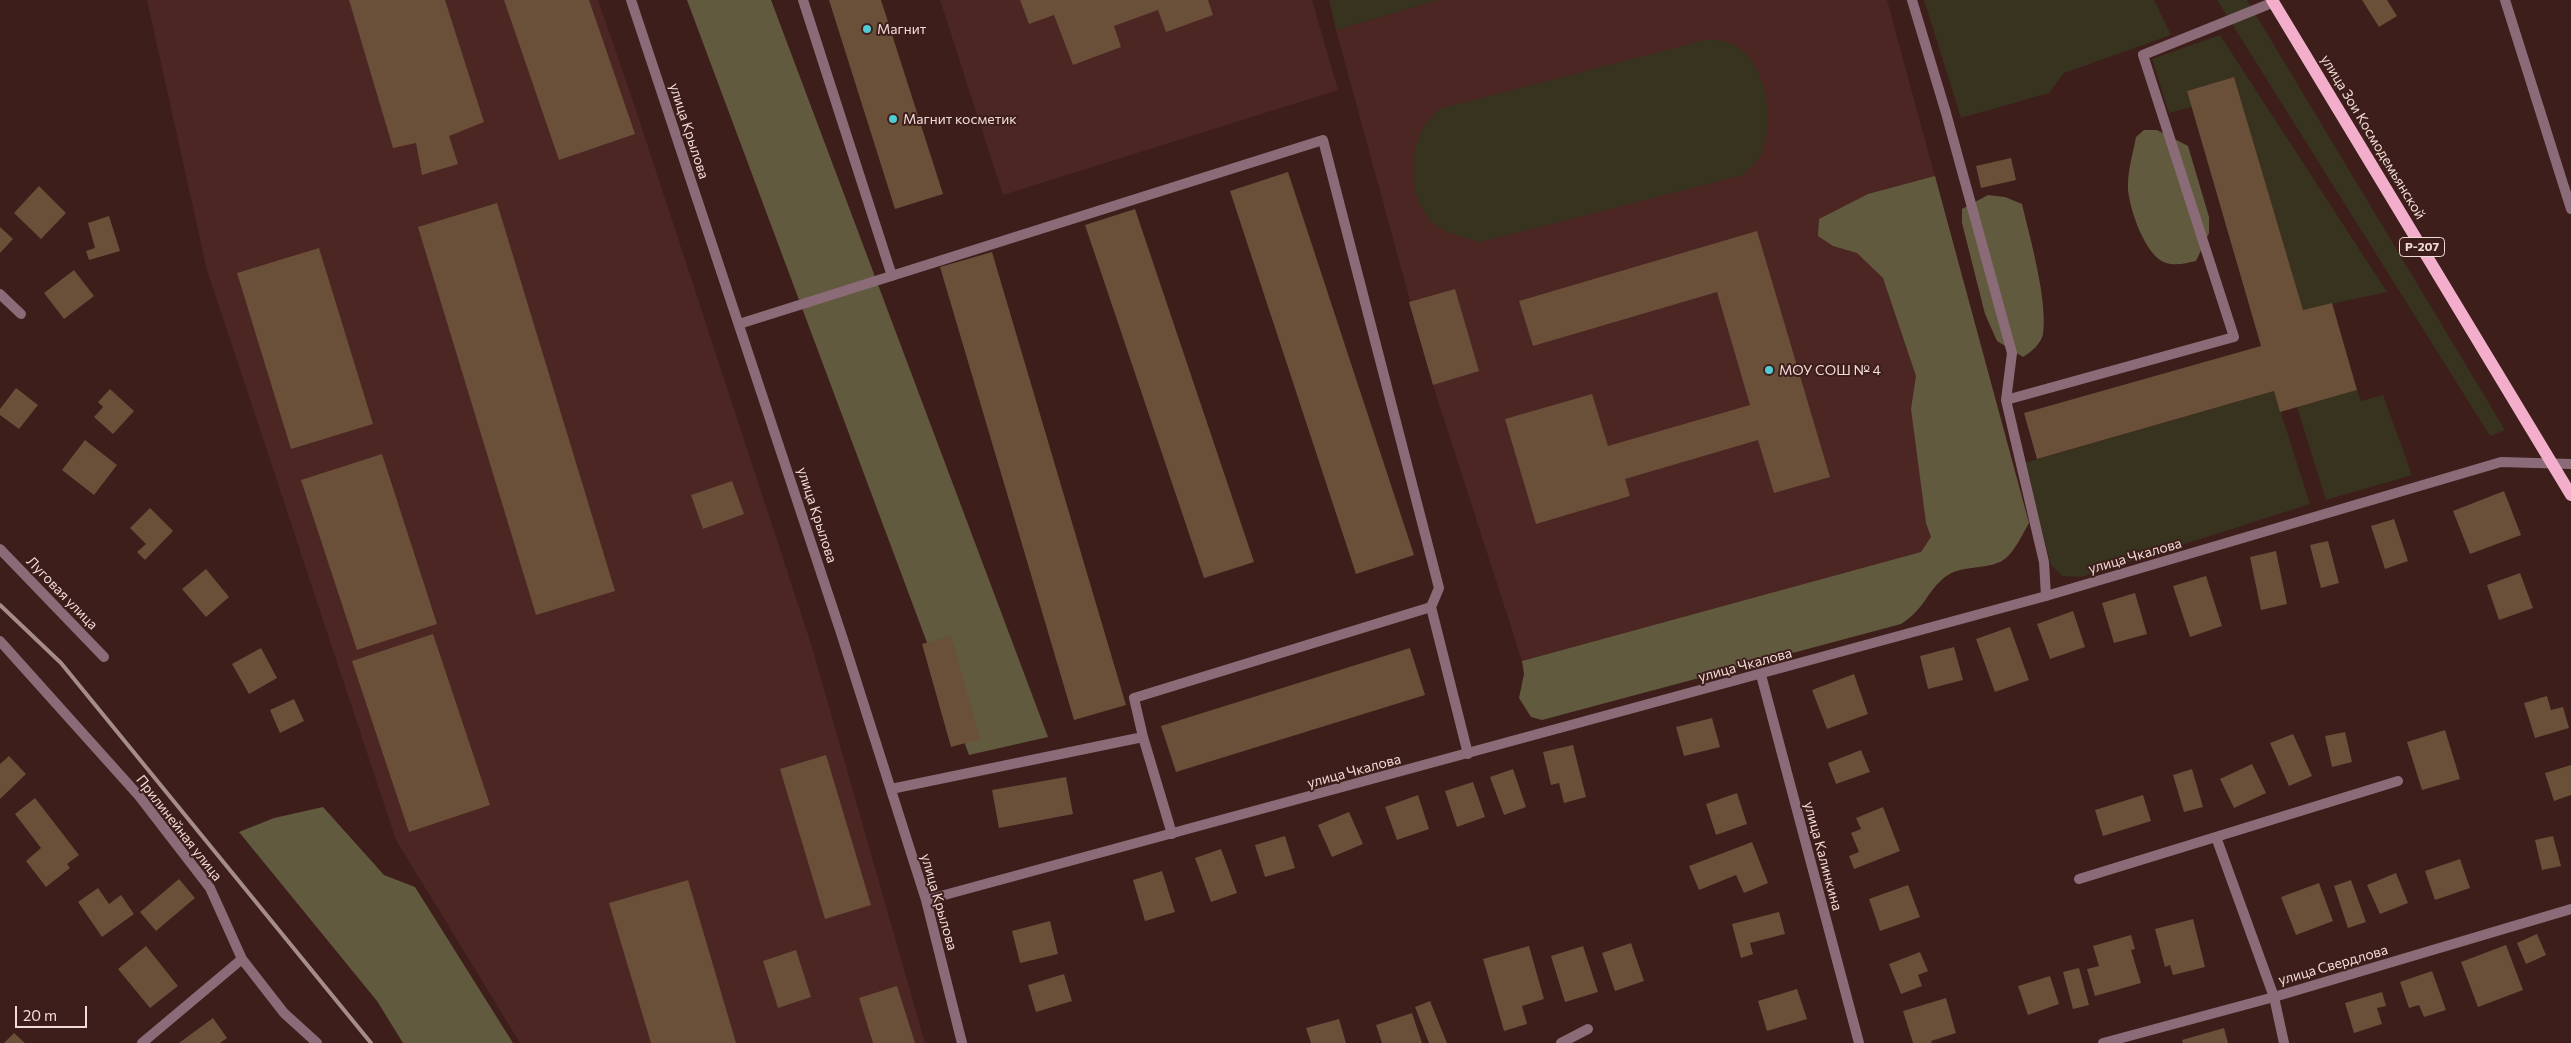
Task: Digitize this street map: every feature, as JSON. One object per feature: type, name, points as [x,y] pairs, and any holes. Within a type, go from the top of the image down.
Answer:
[{"type":"main road","name":"улица Зои Космодемьянской","points":[[2273,1],[2571,495]]},
{"type":"street","name":"улица Крылова","points":[[631,0],[891,789],[926,900],[962,1043]]},
{"type":"street","points":[[803,0],[892,276]]},
{"type":"street","points":[[1912,0],[1946,113],[2012,353],[2006,400],[2044,562],[2046,596]]},
{"type":"street","points":[[2505,0],[2571,209]]},
{"type":"street","points":[[2006,400],[2234,337],[2143,55],[2273,1]]},
{"type":"street","points":[[739,324],[1323,140],[1439,588],[1431,607],[1468,754]]},
{"type":"street","points":[[0,294],[21,314]]},
{"type":"street","name":"улица Чкалова","points":[[926,900],[1761,675],[2046,596],[2502,462],[2571,464]]},
{"type":"street","name":"Луговая улица","points":[[0,549],[104,657]]},
{"type":"street","points":[[1172,834],[1134,698],[1431,607]]},
{"type":"street","name":"Прилинейная улица","points":[[0,641],[139,796],[210,888],[242,959],[284,1013],[317,1043]]},
{"type":"street","name":"улица Калинкина","points":[[1761,675],[1859,1043]]},
{"type":"street","points":[[891,789],[1144,737]]},
{"type":"street","points":[[2079,879],[2398,781]]},
{"type":"street","points":[[2216,837],[2274,997],[2284,1043]]},
{"type":"street","name":"улица Свердлова","points":[[2103,1043],[2274,997],[2571,910]]},
{"type":"street","points":[[142,1043],[242,959]]},
{"type":"street","points":[[1561,1043],[1588,1029]]},
{"type":"shaded area","points":[[147,0],[598,0],[633,101],[812,647],[925,1043],[520,1043],[396,840],[207,270]]},
{"type":"shaded area","points":[[687,0],[771,0],[1048,737],[969,755]]},
{"type":"shaded area","points":[[940,0],[1312,0],[1338,90],[1003,195]]},
{"type":"shaded area","points":[[1329,0],[1438,0],[1336,30]]},
{"type":"shaded area","points":[[1438,0],[1887,0],[2029,523],[1522,661],[1433,385],[1336,30]]},
{"type":"shaded area","points":[[1924,0],[2154,0],[2171,35],[2064,73],[2049,93],[1961,118]]},
{"type":"shaded area","points":[[2217,0],[2247,0],[2505,430],[2490,436]]},
{"type":"shaded area","points":[[2220,35],[2387,292],[2303,310],[2234,77],[2187,91],[2192,107],[2169,113],[2152,59]]},
{"type":"shaded area","points":[[1709,39],[1732,44],[1744,51],[1753,62],[1765,92],[1768,124],[1766,139],[1758,159],[1743,175],[1481,242],[1440,228],[1429,219],[1422,209],[1413,176],[1415,152],[1423,127],[1439,109]]},
{"type":"shaded area","points":[[2144,130],[2157,130],[2188,146],[2209,217],[2209,233],[2196,261],[2174,264],[2158,259],[2145,242],[2135,220],[2129,199],[2128,177],[2136,137]]},
{"type":"shaded area","points":[[1935,176],[2029,523],[2013,550],[2000,562],[1951,573],[1939,582],[1921,606],[1901,624],[1542,720],[1531,717],[1519,698],[1524,674],[1522,661],[1921,552],[1931,537],[1926,523],[1911,409],[1916,376],[1883,278],[1857,253],[1833,246],[1818,236],[1819,219],[1868,194]]},
{"type":"shaded area","points":[[1988,195],[2005,197],[2022,204],[2041,287],[2044,320],[2042,338],[2023,357],[1997,341],[1985,314],[1962,223],[1962,209]]},
{"type":"shaded area","points":[[2357,390],[2361,401],[2383,395],[2412,475],[2326,500],[2297,407]]},
{"type":"shaded area","points":[[2274,391],[2310,504],[2081,577],[2062,576],[2051,565],[2024,463]]},
{"type":"shaded area","points":[[323,807],[384,875],[415,887],[513,1043],[403,1043],[377,1001],[239,832],[274,818]]},
{"type":"building","points":[[349,0],[445,0],[484,122],[449,136],[458,164],[422,175],[416,143],[393,148]]},
{"type":"building","points":[[504,0],[589,0],[635,134],[559,160]]},
{"type":"building","points":[[829,0],[881,0],[943,194],[895,209]]},
{"type":"building","points":[[1020,0],[1208,0],[1213,15],[1166,32],[1158,10],[1114,26],[1121,47],[1073,65],[1054,15],[1029,24]]},
{"type":"building","points":[[2362,0],[2387,0],[2397,16],[2379,27]]},
{"type":"building","points":[[2234,77],[2303,310],[2332,303],[2357,390],[2280,412],[2274,391],[2037,459],[2024,413],[2261,346],[2187,91]]},
{"type":"building","points":[[2011,158],[2016,180],[1981,188],[1976,166]]},
{"type":"building","points":[[1288,172],[1414,555],[1356,574],[1230,191]]},
{"type":"building","points":[[39,186],[66,213],[41,239],[14,213]]},
{"type":"building","points":[[497,203],[615,591],[536,615],[418,227]]},
{"type":"building","points":[[1135,209],[1254,562],[1204,578],[1085,225]]},
{"type":"building","points":[[109,216],[120,251],[89,260],[86,251],[95,248],[88,223]]},
{"type":"building","points":[[0,227],[13,239],[0,253]]},
{"type":"building","name":"МОУ СОШ № 4","points":[[1757,231],[1830,477],[1774,493],[1758,440],[1625,479],[1630,496],[1536,524],[1505,419],[1592,394],[1608,446],[1750,405],[1717,292],[1533,346],[1519,301]]},
{"type":"building","points":[[319,248],[373,424],[291,449],[237,273]]},
{"type":"building","points":[[992,252],[1126,705],[1074,720],[940,267]]},
{"type":"building","points":[[74,270],[94,296],[64,319],[44,293]]},
{"type":"building","points":[[1455,289],[1479,371],[1433,385],[1409,302]]},
{"type":"building","points":[[16,388],[38,405],[19,429],[0,415],[0,409]]},
{"type":"building","points":[[110,389],[134,411],[113,434],[94,417],[103,407],[98,402]]},
{"type":"building","points":[[85,440],[117,465],[94,495],[62,470]]},
{"type":"building","points":[[382,454],[437,624],[357,650],[301,480]]},
{"type":"building","points":[[732,481],[744,514],[703,529],[691,495]]},
{"type":"building","points":[[2504,491],[2521,535],[2470,554],[2453,511]]},
{"type":"building","points":[[150,508],[173,531],[145,560],[137,552],[146,544],[130,528]]},
{"type":"building","points":[[2394,519],[2408,561],[2385,569],[2371,526]]},
{"type":"building","points":[[2328,541],[2339,583],[2321,588],[2310,545]]},
{"type":"building","points":[[2276,551],[2287,604],[2261,610],[2250,557]]},
{"type":"building","points":[[206,569],[229,597],[206,617],[182,589]]},
{"type":"building","points":[[2520,573],[2533,608],[2499,620],[2487,585]]},
{"type":"building","points":[[2206,576],[2222,626],[2190,637],[2173,586]]},
{"type":"building","points":[[2135,593],[2147,634],[2114,643],[2102,603]]},
{"type":"building","points":[[2073,611],[2085,647],[2050,659],[2037,624]]},
{"type":"building","points":[[2010,627],[2029,680],[1995,692],[1976,639]]},
{"type":"building","points":[[433,634],[490,805],[409,832],[352,661]]},
{"type":"building","points":[[951,636],[980,739],[951,747],[922,644]]},
{"type":"building","points":[[1954,647],[1963,680],[1928,689],[1920,656]]},
{"type":"building","points":[[261,648],[277,678],[249,694],[232,664]]},
{"type":"building","points":[[1410,648],[1425,695],[1176,772],[1161,726]]},
{"type":"building","points":[[1854,674],[1868,714],[1827,729],[1812,690]]},
{"type":"building","points":[[2547,696],[2551,710],[2563,707],[2569,728],[2535,738],[2524,703]]},
{"type":"building","points":[[294,699],[304,721],[280,733],[270,710]]},
{"type":"building","points":[[1712,718],[1720,747],[1684,756],[1676,727]]},
{"type":"building","points":[[2445,730],[2460,779],[2422,790],[2407,742]]},
{"type":"building","points":[[2345,732],[2352,762],[2332,767],[2325,736]]},
{"type":"building","points":[[2293,734],[2312,776],[2289,786],[2270,743]]},
{"type":"building","points":[[1573,745],[1586,797],[1564,803],[1559,783],[1551,785],[1543,752]]},
{"type":"building","points":[[1861,750],[1870,772],[1836,784],[1828,763]]},
{"type":"building","points":[[826,755],[871,905],[825,919],[780,769]]},
{"type":"building","points":[[9,756],[26,774],[0,799],[0,764]]},
{"type":"building","points":[[2252,764],[2266,793],[2234,808],[2220,779]]},
{"type":"building","points":[[2571,765],[2571,795],[2554,801],[2545,773]]},
{"type":"building","points":[[1513,769],[1526,807],[1504,815],[1490,777]]},
{"type":"building","points":[[2192,769],[2203,807],[2184,812],[2173,775]]},
{"type":"building","points":[[1066,777],[1073,814],[999,828],[992,790]]},
{"type":"building","points":[[1473,782],[1485,817],[1457,827],[1445,791]]},
{"type":"building","points":[[1737,793],[1747,824],[1716,835],[1706,804]]},
{"type":"building","points":[[1418,795],[1429,829],[1397,840],[1385,807]]},
{"type":"building","points":[[2143,795],[2151,821],[2103,836],[2095,810]]},
{"type":"building","points":[[35,798],[79,855],[67,864],[70,868],[46,887],[26,861],[41,848],[15,814]]},
{"type":"building","points":[[1883,807],[1900,851],[1854,869],[1849,856],[1859,852],[1851,833],[1861,829],[1856,818]]},
{"type":"building","points":[[1349,812],[1363,844],[1332,857],[1318,825]]},
{"type":"building","points":[[1285,836],[1295,868],[1265,877],[1255,845]]},
{"type":"building","points":[[2553,836],[2561,866],[2542,870],[2535,840]]},
{"type":"building","points":[[1752,842],[1768,883],[1744,893],[1736,875],[1699,890],[1689,866]]},
{"type":"building","points":[[1221,849],[1237,893],[1211,902],[1195,858]]},
{"type":"building","points":[[2460,859],[2470,888],[2435,900],[2425,871]]},
{"type":"building","points":[[1162,871],[1175,912],[1145,921],[1133,880]]},
{"type":"building","points":[[2396,873],[2408,903],[2380,914],[2367,885]]},
{"type":"building","points":[[179,879],[195,898],[156,931],[140,912]]},
{"type":"building","points":[[688,880],[736,1043],[651,1043],[609,903]]},
{"type":"building","points":[[2351,880],[2366,922],[2348,928],[2334,886]]},
{"type":"building","points":[[2319,883],[2333,921],[2296,935],[2281,897]]},
{"type":"building","points":[[1908,885],[1920,917],[1880,931],[1869,899]]},
{"type":"building","points":[[98,888],[109,904],[121,895],[134,914],[102,937],[78,902]]},
{"type":"building","points":[[1779,912],[1785,934],[1750,943],[1753,954],[1741,958],[1732,924]]},
{"type":"building","points":[[2193,919],[2205,967],[2173,975],[2170,965],[2165,967],[2155,929]]},
{"type":"building","points":[[1050,921],[1058,954],[1020,963],[1012,931]]},
{"type":"building","points":[[2537,934],[2546,955],[2526,964],[2517,943]]},
{"type":"building","points":[[2131,935],[2135,949],[2131,950],[2141,983],[2095,996],[2087,969],[2099,966],[2093,946]]},
{"type":"building","points":[[1631,943],[1644,981],[1615,991],[1602,953]]},
{"type":"building","points":[[2506,945],[2523,990],[2478,1007],[2461,962]]},
{"type":"building","points":[[146,946],[178,986],[150,1008],[118,969]]},
{"type":"building","points":[[1529,946],[1544,999],[1522,1006],[1527,1024],[1504,1031],[1483,959]]},
{"type":"building","points":[[1583,946],[1598,992],[1565,1002],[1551,956]]},
{"type":"building","points":[[796,950],[811,997],[778,1008],[763,961]]},
{"type":"building","points":[[1920,952],[1928,971],[1918,975],[1922,986],[1901,994],[1889,964]]},
{"type":"building","points":[[2079,968],[2089,1005],[2073,1009],[2063,972]]},
{"type":"building","points":[[2432,971],[2446,1010],[2424,1017],[2419,1005],[2409,1008],[2400,982]]},
{"type":"building","points":[[1064,974],[1072,1001],[1036,1012],[1028,985]]},
{"type":"building","points":[[2050,976],[2059,1004],[2028,1015],[2018,986]]},
{"type":"building","points":[[897,986],[915,1043],[873,1043],[859,998]]},
{"type":"building","points":[[1797,989],[1807,1019],[1767,1031],[1758,1001]]},
{"type":"building","points":[[2382,992],[2386,1006],[2377,1008],[2382,1024],[2354,1033],[2345,1003]]},
{"type":"building","points":[[1946,998],[1956,1033],[1931,1041],[1932,1043],[1913,1043],[1903,1011]]},
{"type":"building","points":[[1430,1001],[1447,1043],[1429,1043],[1415,1007]]},
{"type":"building","points":[[1412,1013],[1422,1043],[1382,1043],[1376,1025]]},
{"type":"building","points":[[213,1018],[227,1038],[220,1043],[179,1043]]},
{"type":"building","points":[[1339,1019],[1346,1043],[1311,1043],[1306,1028]]},
{"type":"building","points":[[2224,1028],[2228,1043],[2183,1043],[2182,1040]]},
{"type":"building","points":[[14,1033],[25,1043],[4,1043]]},
{"type":"railway","points":[[0,605],[61,663],[371,1043]]},
{"type":"place","name":"Магнит","points":[[867,29]]},
{"type":"place","name":"Магнит косметик","points":[[893,119]]},
{"type":"place","name":"МОУ СОШ № 4","points":[[1769,370]]}]
